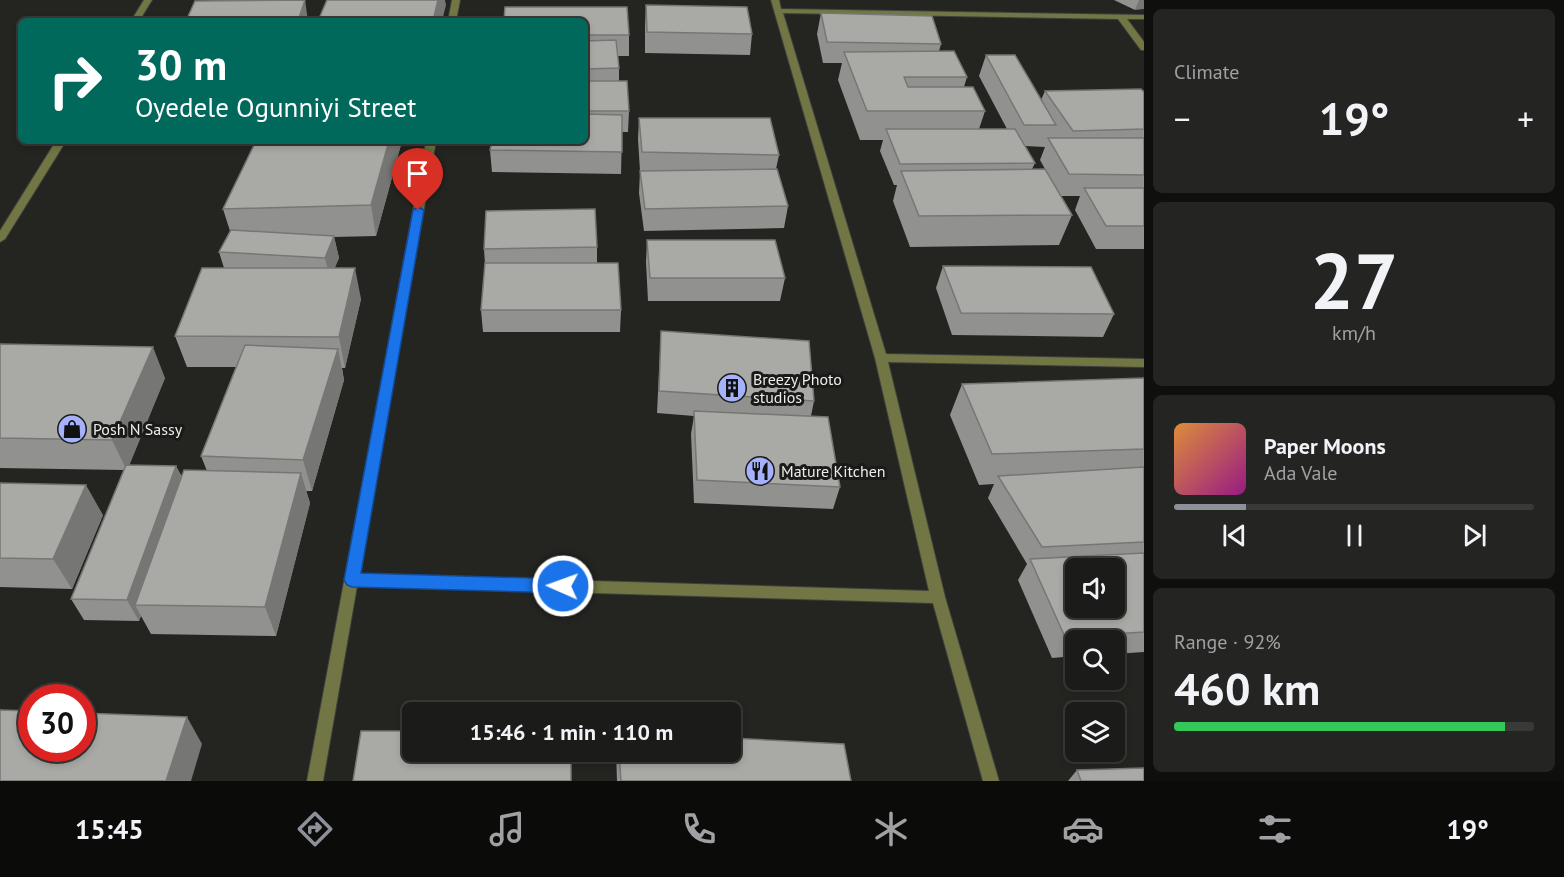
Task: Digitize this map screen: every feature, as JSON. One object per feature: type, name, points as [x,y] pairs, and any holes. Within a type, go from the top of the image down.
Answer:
[{"type":"street","points":[[137,18],[148,0]]},
{"type":"street","points":[[453,18],[456,0]]},
{"type":"street","points":[[991,781],[938,597],[881,358],[778,5],[1144,17]]},
{"type":"street","points":[[1121,16],[1144,48]]},
{"type":"street","points":[[0,239],[59,144]]},
{"type":"street","points":[[315,781],[430,144]]},
{"type":"street","points":[[881,358],[1144,363]]},
{"type":"street","points":[[352,580],[938,597]]},
{"type":"building","points":[[305,0],[299,18],[187,18],[195,1]]},
{"type":"building","points":[[327,0],[438,0],[434,18],[319,18]]},
{"type":"building","points":[[646,5],[747,7],[752,34],[647,32]]},
{"type":"building","points":[[505,7],[627,7],[629,35],[588,35],[588,18],[504,18]]},
{"type":"building","points":[[821,13],[932,16],[941,44],[827,42]]},
{"type":"building","points":[[616,40],[619,68],[588,69],[588,41]]},
{"type":"building","points":[[954,51],[967,77],[904,77],[908,87],[973,87],[985,111],[867,111],[844,52]]},
{"type":"building","points":[[986,55],[1015,55],[1056,125],[1024,125]]},
{"type":"building","points":[[588,81],[627,81],[629,111],[588,111]]},
{"type":"building","points":[[1141,89],[1144,92],[1144,129],[1073,131],[1045,91]]},
{"type":"building","points":[[588,114],[622,115],[622,152],[490,150],[491,144],[588,144]]},
{"type":"building","points":[[639,118],[770,118],[779,155],[642,152]]},
{"type":"building","points":[[886,129],[1015,129],[1035,163],[900,164]]},
{"type":"building","points":[[1048,138],[1144,138],[1144,175],[1069,174]]},
{"type":"building","points":[[255,144],[388,144],[371,205],[223,209]]},
{"type":"building","points":[[777,169],[788,206],[645,209],[640,171]]},
{"type":"building","points":[[1045,169],[1072,215],[919,216],[901,171]]},
{"type":"building","points":[[1084,188],[1144,188],[1144,226],[1106,226]]},
{"type":"building","points":[[595,209],[597,247],[484,249],[486,211]]},
{"type":"building","points":[[231,230],[334,236],[325,258],[219,252]]},
{"type":"building","points":[[647,240],[775,240],[785,278],[650,278]]},
{"type":"building","points":[[485,263],[618,263],[621,310],[481,310]]},
{"type":"building","points":[[943,266],[1091,267],[1114,314],[961,313]]},
{"type":"building","points":[[202,268],[355,268],[339,337],[175,336]]},
{"type":"building","points":[[661,331],[809,341],[814,401],[659,391]]},
{"type":"building","points":[[0,344],[153,347],[112,440],[0,438]]},
{"type":"building","points":[[245,345],[338,349],[303,460],[201,456]]},
{"type":"building","points":[[1144,378],[1144,449],[992,454],[962,384]]},
{"type":"building","name":"Mature Kitchen","points":[[694,411],[828,417],[840,487],[697,480]]},
{"type":"building","points":[[126,465],[176,466],[127,600],[71,599]]},
{"type":"building","points":[[1144,467],[1144,542],[1042,547],[998,476]]},
{"type":"building","points":[[184,470],[301,473],[265,607],[135,605]]},
{"type":"building","points":[[0,483],[86,485],[53,559],[0,558]]},
{"type":"building","points":[[1144,553],[1144,632],[1065,630],[1065,637],[1030,559]]},
{"type":"building","points":[[0,710],[18,711],[18,762],[96,762],[96,714],[187,717],[166,781],[0,781]]},
{"type":"building","points":[[361,731],[402,731],[402,762],[571,762],[571,781],[353,781]]},
{"type":"building","points":[[741,739],[844,744],[851,781],[621,781],[620,762],[741,762]]},
{"type":"building","points":[[1144,768],[1144,781],[1081,781],[1077,770]]},
{"type":"place","name":"Breezy Photo studios","points":[[732,388]]},
{"type":"place","name":"Posh N Sassy","points":[[72,429]]},
{"type":"place","name":"Mature Kitchen","points":[[760,471]]},
{"type":"route","points":[[418,210],[352,580],[563,586]]}]
